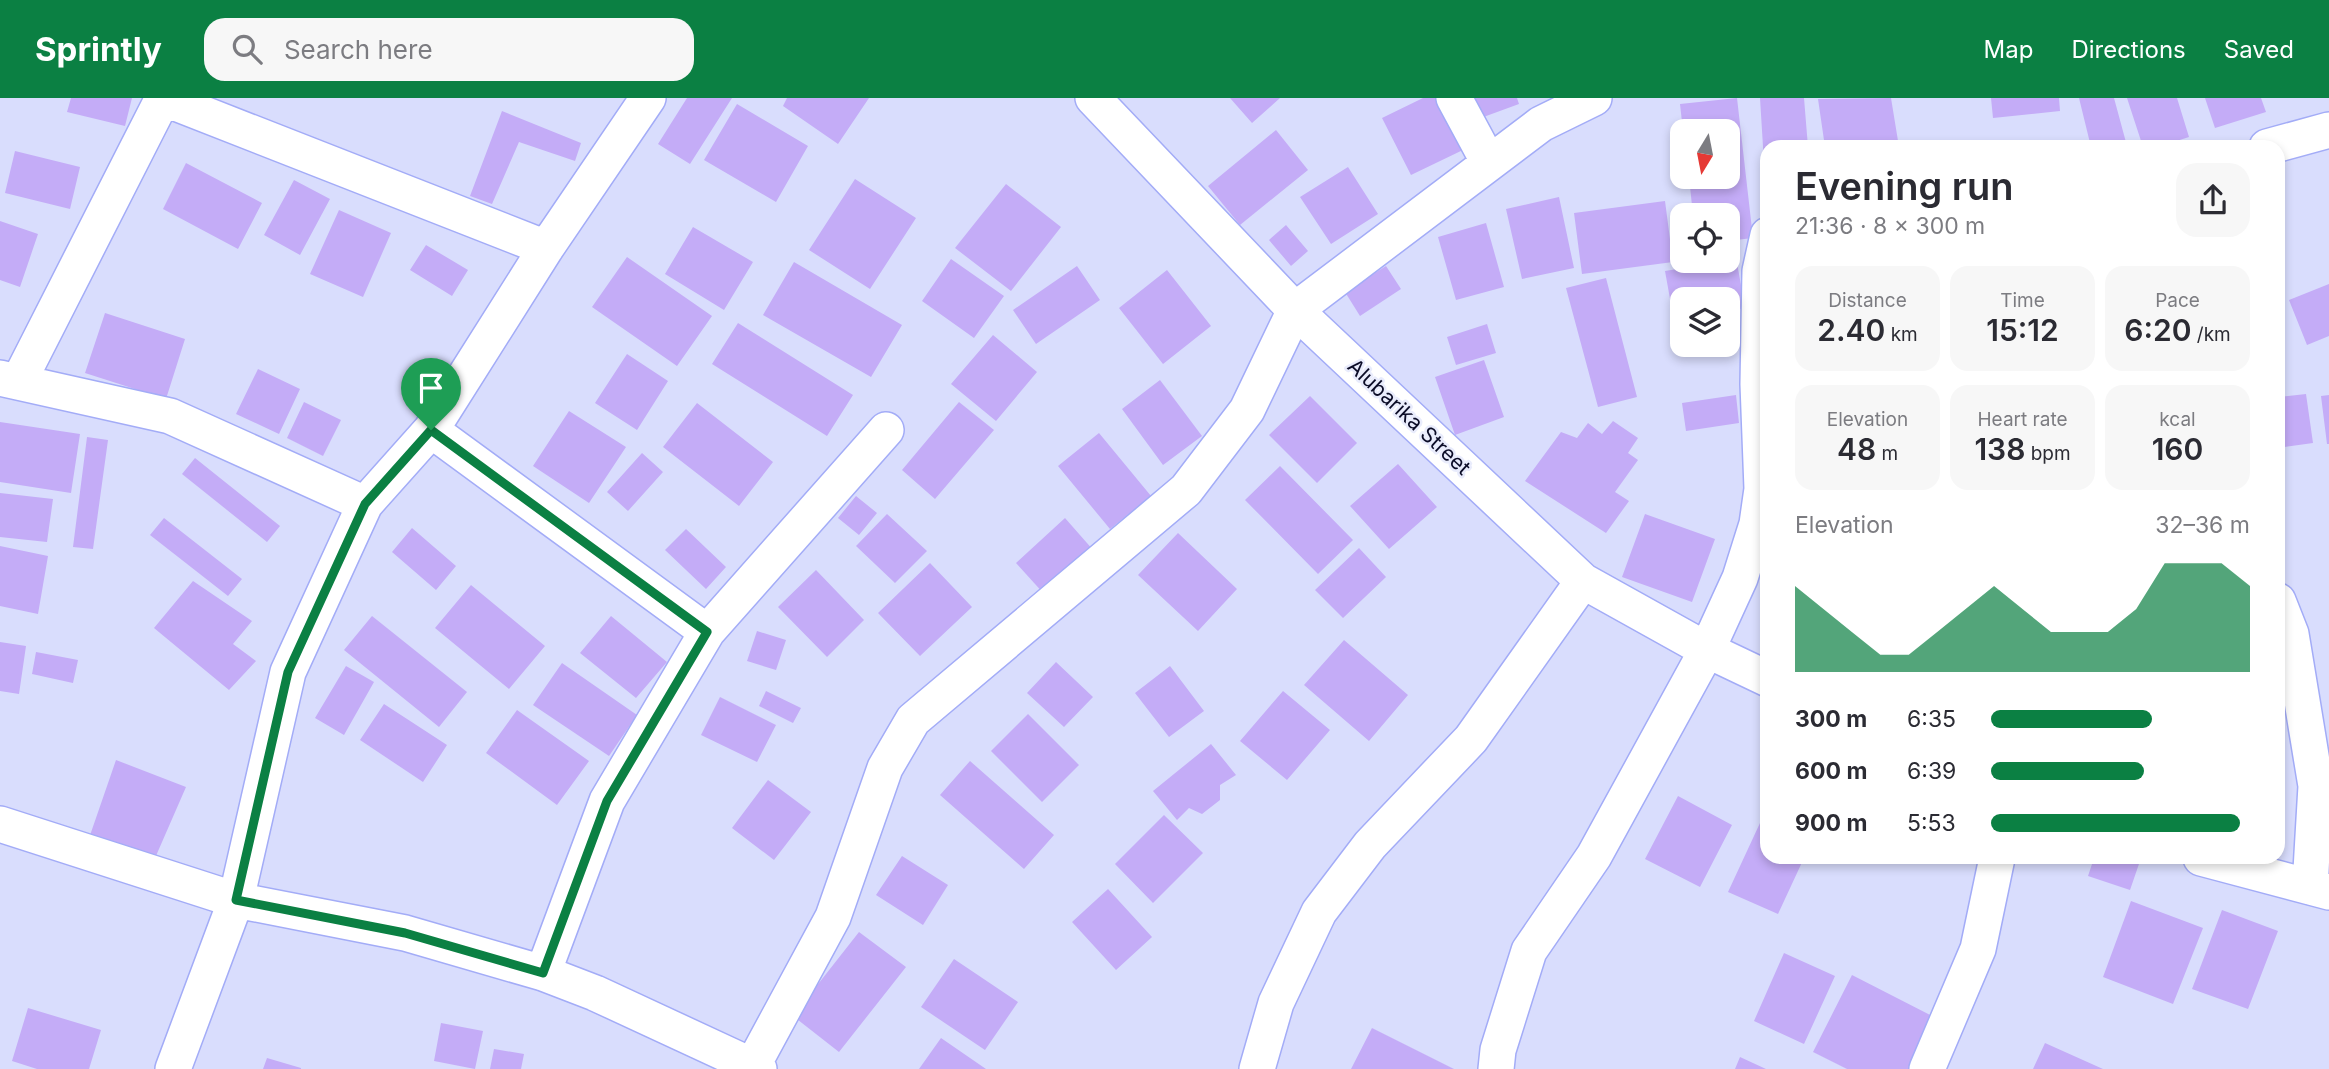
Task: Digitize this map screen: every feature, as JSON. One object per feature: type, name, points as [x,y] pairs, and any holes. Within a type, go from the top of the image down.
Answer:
[{"type":"street","points":[[365,504],[170,416],[10,380],[163,98],[546,248]]},
{"type":"street","points":[[173,1069],[236,900],[288,672],[365,504],[431,430],[546,248],[648,98]]},
{"type":"street","name":"Alubarika Street","points":[[1093,98],[1295,310],[1583,581],[1707,650],[1760,675]]},
{"type":"street","points":[[1454,98],[1489,163]]},
{"type":"street","points":[[0,824],[236,900],[405,933],[543,973],[595,993],[756,1067],[833,917],[886,768],[913,720],[1186,491],[1247,410],[1295,310],[1541,124],[1594,98]]},
{"type":"street","points":[[2285,142],[2329,130]]},
{"type":"street","points":[[1760,271],[1760,436]]},
{"type":"street","points":[[431,430],[707,632]]},
{"type":"street","points":[[543,973],[607,801],[707,632],[886,430]]},
{"type":"street","points":[[1496,1069],[1498,1050],[1529,951],[1594,856],[1707,650],[1740,578],[1757,524],[1760,503]]},
{"type":"street","points":[[1257,1069],[1276,1003],[1319,912],[1370,845],[1471,738],[1583,581]]},
{"type":"street","points":[[2224,864],[2319,889],[2316,786],[2291,634],[2285,619]]},
{"type":"street","points":[[1927,1069],[1978,949],[1996,864]]},
{"type":"building","points":[[71,98],[132,98],[125,126],[67,112]]},
{"type":"building","points":[[687,98],[732,98],[690,164],[658,144]]},
{"type":"building","points":[[787,98],[869,98],[838,144],[783,106]]},
{"type":"building","points":[[1230,98],[1280,98],[1252,123]]},
{"type":"building","points":[[1423,98],[1440,98],[1465,149],[1411,175],[1382,118]]},
{"type":"building","points":[[1470,98],[1517,98],[1519,104],[1478,119]]},
{"type":"building","points":[[1737,98],[1739,119],[1682,119],[1680,104]]},
{"type":"building","points":[[1760,98],[1804,98],[1807,140],[1763,140]]},
{"type":"building","points":[[1891,98],[1898,140],[1824,140],[1818,99]]},
{"type":"building","points":[[1991,98],[2059,98],[2060,111],[1993,118]]},
{"type":"building","points":[[2079,98],[2114,98],[2125,140],[2089,140]]},
{"type":"building","points":[[2127,98],[2177,98],[2189,137],[2180,140],[2141,140]]},
{"type":"building","points":[[2205,98],[2261,98],[2266,112],[2215,128]]},
{"type":"building","points":[[737,104],[808,146],[776,202],[704,160]]},
{"type":"building","points":[[502,111],[581,143],[575,161],[519,142],[492,204],[470,196]]},
{"type":"building","points":[[1740,124],[1753,238],[1740,240],[1740,203],[1692,203],[1690,189],[1740,189]]},
{"type":"building","points":[[1276,130],[1308,170],[1240,225],[1208,186]]},
{"type":"building","points":[[15,151],[80,167],[70,209],[5,193]]},
{"type":"building","points":[[186,163],[262,203],[238,249],[163,209]]},
{"type":"building","points":[[1348,167],[1378,214],[1331,244],[1300,197]]},
{"type":"building","points":[[855,179],[916,218],[870,289],[809,250]]},
{"type":"building","points":[[294,180],[330,199],[300,255],[264,235]]},
{"type":"building","points":[[1006,184],[1061,227],[1011,291],[955,248]]},
{"type":"building","points":[[1559,197],[1574,268],[1522,279],[1506,209]]},
{"type":"building","points":[[1665,201],[1670,262],[1582,274],[1574,213]]},
{"type":"building","points":[[339,210],[391,233],[363,297],[310,274]]},
{"type":"building","points":[[0,221],[38,234],[20,287],[0,280]]},
{"type":"building","points":[[1486,223],[1504,287],[1456,300],[1438,237]]},
{"type":"building","points":[[1286,225],[1308,251],[1291,266],[1269,240]]},
{"type":"building","points":[[693,227],[753,262],[724,310],[665,274]]},
{"type":"building","points":[[426,245],[468,270],[452,296],[410,270]]},
{"type":"building","points":[[627,257],[712,316],[677,366],[592,307]]},
{"type":"building","points":[[951,259],[1004,296],[974,338],[922,301]]},
{"type":"building","points":[[794,262],[902,325],[871,377],[763,315]]},
{"type":"building","points":[[1077,266],[1100,300],[1036,344],[1013,310]]},
{"type":"building","points":[[1386,266],[1401,289],[1360,316],[1345,292]]},
{"type":"building","points":[[1167,270],[1211,326],[1163,364],[1119,308]]},
{"type":"building","points":[[1665,271],[1739,273],[1745,308],[1740,309],[1740,287],[1670,287],[1670,299]]},
{"type":"building","points":[[1606,278],[1637,397],[1598,407],[1566,288]]},
{"type":"building","points":[[2329,284],[2329,336],[2307,345],[2289,300]]},
{"type":"building","points":[[105,313],[185,339],[166,399],[85,373]]},
{"type":"building","points":[[738,323],[853,395],[827,436],[712,364]]},
{"type":"building","points":[[1487,324],[1496,353],[1456,365],[1447,337]]},
{"type":"building","points":[[993,335],[1037,372],[996,421],[951,384]]},
{"type":"building","points":[[627,354],[668,381],[637,430],[595,403]]},
{"type":"building","points":[[1484,360],[1504,417],[1455,435],[1435,377]]},
{"type":"building","points":[[258,369],[300,389],[279,434],[236,414]]},
{"type":"building","points":[[1160,380],[1202,436],[1163,465],[1122,409]]},
{"type":"building","points":[[2306,394],[2313,443],[2285,447],[2285,396]]},
{"type":"building","points":[[1736,395],[1739,423],[1686,431],[1682,403]]},
{"type":"building","points":[[2329,395],[2329,444],[2327,444],[2321,396]]},
{"type":"building","points":[[1310,396],[1357,443],[1317,483],[1269,435]]},
{"type":"building","points":[[304,402],[341,420],[323,456],[287,438]]},
{"type":"building","points":[[959,402],[994,430],[935,499],[902,470]]},
{"type":"building","points":[[697,403],[773,462],[739,506],[663,447]]},
{"type":"building","points":[[569,411],[626,447],[589,503],[533,466]]},
{"type":"building","points":[[1613,421],[1638,438],[1628,453],[1638,460],[1615,492],[1629,501],[1606,533],[1525,481],[1561,432],[1577,438],[1588,423],[1602,434]]},
{"type":"building","points":[[0,422],[80,434],[71,493],[0,482]]},
{"type":"building","points":[[1099,433],[1151,496],[1110,529],[1058,466]]},
{"type":"building","points":[[87,437],[108,440],[93,549],[73,547]]},
{"type":"building","points":[[642,453],[663,472],[628,511],[607,492]]},
{"type":"building","points":[[195,458],[280,526],[267,542],[182,474]]},
{"type":"building","points":[[1398,464],[1437,507],[1389,549],[1350,506]]},
{"type":"building","points":[[1280,466],[1353,540],[1318,574],[1245,500]]},
{"type":"building","points":[[0,493],[53,499],[47,542],[0,537]]},
{"type":"building","points":[[856,496],[877,513],[859,535],[838,518]]},
{"type":"building","points":[[887,514],[927,551],[895,583],[856,546]]},
{"type":"building","points":[[1645,514],[1715,539],[1692,602],[1622,577]]},
{"type":"building","points":[[164,518],[242,579],[228,596],[150,535]]},
{"type":"building","points":[[1065,518],[1094,551],[1045,595],[1016,563]]},
{"type":"building","points":[[412,528],[456,566],[436,590],[392,552]]},
{"type":"building","points":[[686,529],[726,567],[706,589],[665,550]]},
{"type":"building","points":[[1178,533],[1237,589],[1198,631],[1138,575]]},
{"type":"building","points":[[0,546],[48,556],[38,614],[0,606]]},
{"type":"building","points":[[1359,548],[1386,577],[1343,618],[1315,590]]},
{"type":"building","points":[[930,563],[972,607],[920,656],[878,613]]},
{"type":"building","points":[[816,570],[864,620],[827,657],[778,607]]},
{"type":"building","points":[[193,581],[252,621],[233,644],[256,661],[229,690],[154,628]]},
{"type":"building","points":[[471,585],[545,646],[509,689],[435,628]]},
{"type":"building","points":[[372,616],[467,692],[439,727],[344,650]]},
{"type":"building","points":[[611,616],[667,662],[636,698],[580,653]]},
{"type":"building","points":[[757,631],[786,640],[776,670],[747,661]]},
{"type":"building","points":[[1344,640],[1408,695],[1369,741],[1304,685]]},
{"type":"building","points":[[0,642],[26,646],[19,694],[0,691]]},
{"type":"building","points":[[36,652],[78,660],[73,683],[32,674]]},
{"type":"building","points":[[1056,662],[1093,697],[1064,727],[1027,693]]},
{"type":"building","points":[[562,663],[637,715],[609,756],[533,705]]},
{"type":"building","points":[[346,666],[374,682],[344,735],[315,718]]},
{"type":"building","points":[[1170,666],[1204,711],[1169,737],[1135,693]]},
{"type":"building","points":[[766,691],[801,708],[793,723],[759,706]]},
{"type":"building","points":[[1283,691],[1330,730],[1287,780],[1240,741]]},
{"type":"building","points":[[720,697],[776,725],[757,762],[701,735]]},
{"type":"building","points":[[384,704],[447,745],[423,782],[360,740]]},
{"type":"building","points":[[517,710],[589,761],[557,805],[486,753]]},
{"type":"building","points":[[1028,714],[1079,765],[1042,802],[991,751]]},
{"type":"building","points":[[1211,744],[1236,775],[1220,785],[1220,800],[1202,814],[1189,808],[1177,820],[1153,791]]},
{"type":"building","points":[[116,760],[186,787],[152,865],[87,844]]},
{"type":"building","points":[[970,761],[1054,835],[1024,869],[940,795]]},
{"type":"building","points":[[768,780],[811,812],[774,860],[732,828]]},
{"type":"building","points":[[1678,796],[1732,825],[1700,887],[1645,859]]},
{"type":"building","points":[[1164,815],[1203,853],[1153,903],[1115,864]]},
{"type":"building","points":[[1760,823],[1760,864],[1801,864],[1778,914],[1728,892]]},
{"type":"building","points":[[902,856],[948,885],[923,925],[876,895]]},
{"type":"building","points":[[2092,864],[2139,864],[2130,890],[2088,876]]},
{"type":"building","points":[[1108,889],[1152,937],[1116,970],[1072,922]]},
{"type":"building","points":[[2131,901],[2203,928],[2173,1004],[2103,977]]},
{"type":"building","points":[[2222,910],[2278,931],[2248,1009],[2192,989]]},
{"type":"building","points":[[859,932],[906,967],[839,1052],[793,1016]]},
{"type":"building","points":[[1784,953],[1835,976],[1804,1044],[1754,1021]]},
{"type":"building","points":[[954,959],[1018,1002],[985,1050],[921,1007]]},
{"type":"building","points":[[1852,975],[1936,1018],[1909,1069],[1847,1069],[1813,1052]]},
{"type":"building","points":[[28,1008],[101,1030],[89,1069],[37,1069],[12,1061]]},
{"type":"building","points":[[441,1023],[483,1031],[475,1069],[434,1061]]},
{"type":"building","points":[[1372,1028],[1454,1069],[1351,1069]]},
{"type":"building","points":[[941,1038],[986,1069],[919,1069]]},
{"type":"building","points":[[2045,1043],[2103,1069],[2033,1069]]},
{"type":"building","points":[[494,1049],[524,1054],[521,1069],[490,1069]]},
{"type":"building","points":[[1740,1057],[1766,1069],[1735,1069]]},
{"type":"building","points":[[267,1058],[301,1068],[301,1069],[263,1069]]},
{"type":"route","points":[[431,430],[707,632],[607,801],[543,973],[405,933],[236,900],[288,672],[365,504],[431,430]]}]
